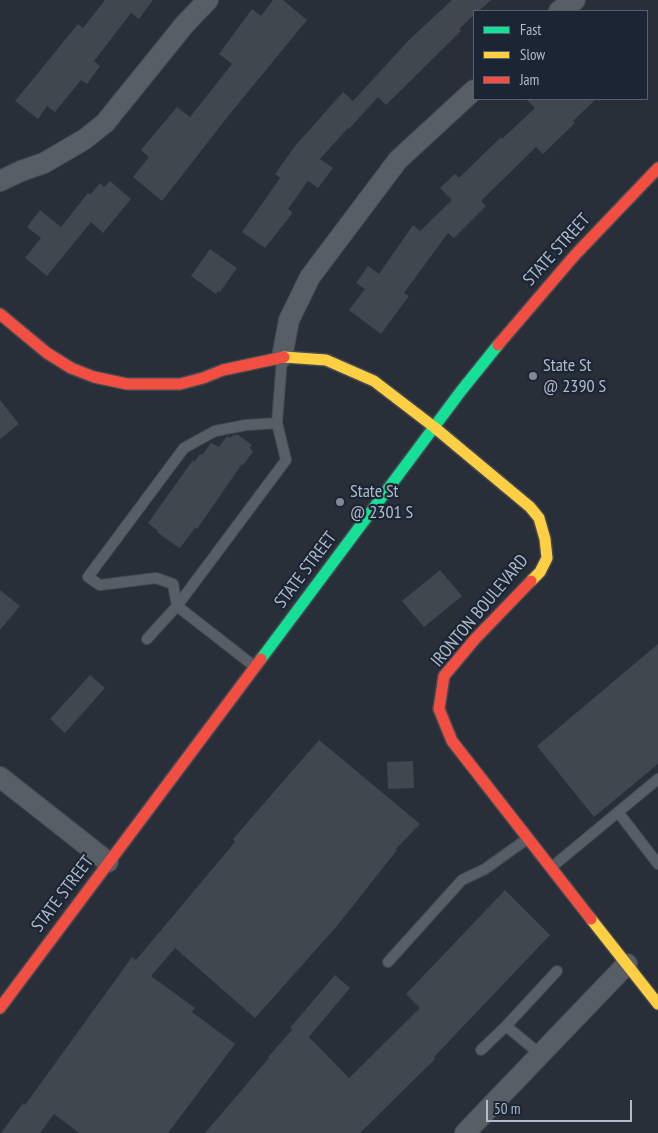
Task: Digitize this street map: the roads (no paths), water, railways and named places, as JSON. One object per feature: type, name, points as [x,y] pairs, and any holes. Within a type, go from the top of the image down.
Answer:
[{"type":"street","points":[[0,181],[44,163],[85,139],[105,123],[185,24],[208,0]]},
{"type":"street","points":[[560,10],[575,0]]},
{"type":"street","points":[[282,357],[289,320],[310,278],[398,160],[473,91]]},
{"type":"street","name":"STATE STREET","points":[[0,1008],[434,427],[510,330],[574,255],[658,168]]},
{"type":"street","name":"IRONTON BOULEVARD","points":[[0,314],[47,354],[72,368],[94,377],[127,384],[180,384],[223,370],[282,357],[326,360],[374,381],[434,427],[530,507],[539,518],[545,539],[547,558],[540,572],[475,639],[444,676],[439,709],[452,741],[658,1004]]},
{"type":"street","points":[[0,777],[108,862]]},
{"type":"street","points":[[465,1133],[626,964]]},
{"type":"lane","points":[[146,639],[178,606],[286,460],[277,423],[282,357]]},
{"type":"lane","points":[[255,666],[178,606],[173,584],[156,578],[100,585],[88,577],[184,448],[215,431],[246,425],[277,423]]},
{"type":"lane","points":[[551,868],[658,780]]},
{"type":"lane","points":[[618,812],[658,864]]},
{"type":"lane","points":[[388,962],[462,880],[485,869],[528,838]]},
{"type":"lane","points":[[481,1050],[557,971]]},
{"type":"lane","points":[[506,1026],[540,1054]]},
{"type":"place","name":"State St @ 2390 S","points":[[533,376]]},
{"type":"place","name":"State St @ 2301 S","points":[[340,502]]}]
